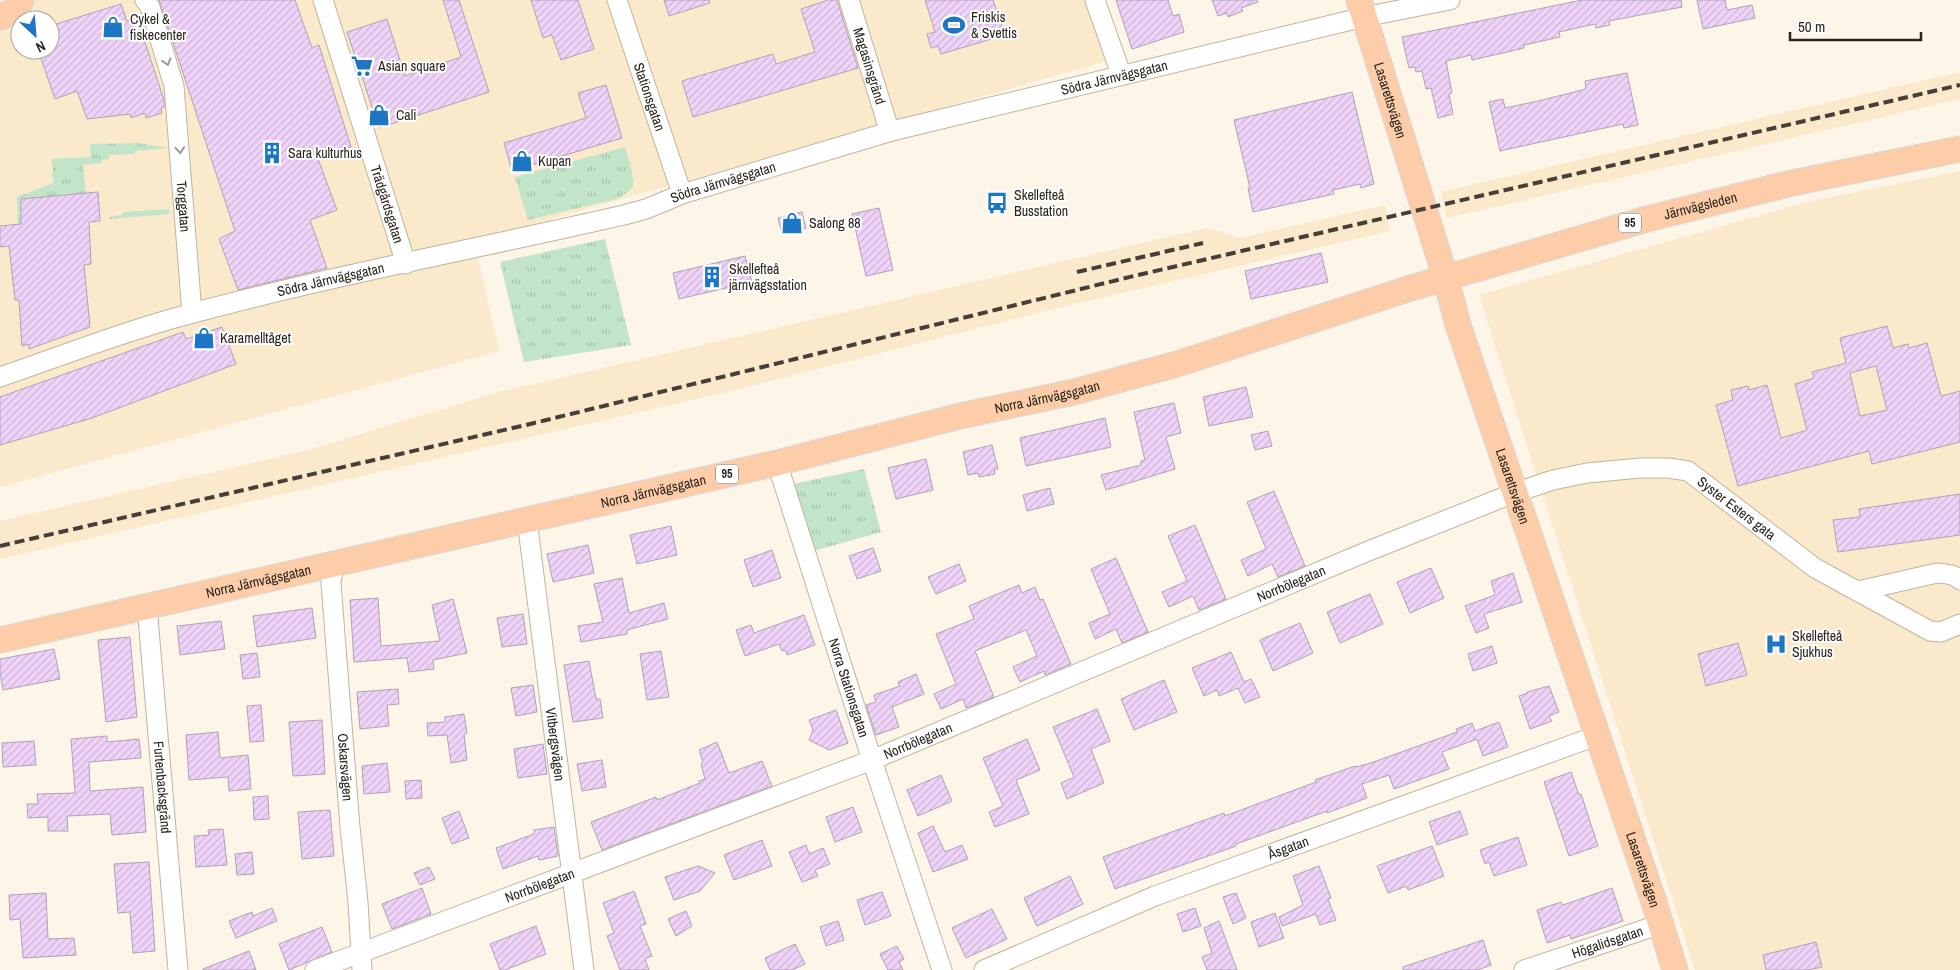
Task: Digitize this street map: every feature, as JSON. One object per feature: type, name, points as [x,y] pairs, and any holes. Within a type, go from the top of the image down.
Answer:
[{"type":"main road","points":[[0,17],[13,12],[19,6],[21,0]]},
{"type":"main road","name":"Lasarettsvägen","points":[[1362,8],[1446,279],[1458,325],[1675,970]]},
{"type":"main road","name":"Järnvägsleden","points":[[1446,279],[1647,218],[1792,183],[1960,149]]},
{"type":"main road","name":"Norra Järnvägsgatan","points":[[0,640],[777,463],[960,416],[1074,392],[1168,366],[1411,288],[1446,279]]},
{"type":"street","name":"Torggatan","points":[[145,0],[150,7],[168,65],[176,101],[192,313]]},
{"type":"street","name":"Trädgårdsgatan","points":[[323,0],[406,264]]},
{"type":"street","name":"Stationsgatan","points":[[617,0],[682,194]]},
{"type":"street","name":"Magasinsgränd","points":[[849,0],[887,123],[892,131]]},
{"type":"street","points":[[1095,0],[1121,74]]},
{"type":"street","name":"Södra Järnvägsgatan","points":[[0,377],[192,313],[382,268],[624,216],[682,194],[892,131],[1121,74],[1362,8],[1450,0]]},
{"type":"street","name":"Norra Stationsgatan","points":[[777,463],[872,760],[942,970]]},
{"type":"street","name":"Syster Esters gata","points":[[1514,493],[1554,480],[1587,473],[1640,468],[1668,468],[1688,471],[1815,568],[1930,631],[1941,632],[1960,624]]},
{"type":"street","name":"Norrbölegatan","points":[[315,970],[362,961],[571,873],[872,760],[1375,548],[1514,493]]},
{"type":"street","name":"Vitbergsvägen","points":[[527,520],[584,970]]},
{"type":"street","name":"Oskarsvägen","points":[[334,564],[330,583],[362,961]]},
{"type":"street","points":[[1858,591],[1937,573],[1948,574],[1960,580]]},
{"type":"street","name":"Furtenbacksgränd","points":[[147,606],[178,970]]},
{"type":"street","name":"Åsgatan","points":[[984,970],[1155,896],[1596,736]]},
{"type":"street","name":"Högalidsgatan","points":[[1524,970],[1661,924]]},
{"type":"shaded area","points":[[0,0],[1087,0],[1108,61],[474,241],[499,351],[0,487]]},
{"type":"shaded area","points":[[1960,72],[1960,99],[1447,218],[1441,192]]},
{"type":"shaded area","name":"Skellefteå Sjukhus","points":[[1960,171],[1960,970],[1695,970],[1479,295],[1807,202]]},
{"type":"shaded area","points":[[1385,205],[1390,231],[1065,306],[731,391],[0,559],[0,521],[309,450],[495,393],[1207,228],[1240,238]]},
{"type":"green space","points":[[138,143],[169,148],[135,151],[135,154],[109,155],[109,159],[102,160],[102,163],[83,165],[86,193],[21,199],[21,224],[18,225],[17,197],[53,183],[52,159],[91,157],[90,144]]},
{"type":"green space","points":[[625,147],[632,171],[633,187],[620,198],[528,220],[515,177]]},
{"type":"green space","points":[[169,209],[169,214],[109,219],[110,217],[122,215],[124,212]]},
{"type":"green space","points":[[605,239],[631,345],[524,362],[500,262]]},
{"type":"green space","points":[[864,469],[881,532],[810,552],[788,485]]},
{"type":"building","name":"Sara kulturhus","points":[[159,0],[295,0],[312,48],[319,45],[351,147],[318,159],[337,210],[310,220],[327,268],[238,290],[219,239],[235,231]]},
{"type":"building","points":[[443,0],[459,0],[489,92],[379,128],[347,32],[387,19],[405,76],[461,57]]},
{"type":"building","points":[[531,0],[578,0],[594,49],[561,60],[552,35],[543,38]]},
{"type":"building","points":[[664,0],[709,0],[710,3],[669,16]]},
{"type":"building","points":[[828,0],[837,0],[858,68],[693,117],[682,81],[773,54],[776,64],[815,52],[801,9]]},
{"type":"building","points":[[925,0],[993,0],[1005,35],[941,54],[938,46],[931,48],[927,34],[935,32]]},
{"type":"building","points":[[1116,0],[1168,0],[1173,16],[1179,14],[1184,32],[1132,49]]},
{"type":"building","points":[[1212,0],[1257,0],[1258,2],[1241,8],[1243,11],[1228,17],[1227,13],[1218,16]]},
{"type":"building","points":[[1582,0],[1681,0],[1682,7],[1609,21],[1610,25],[1596,28],[1595,24],[1559,32],[1560,37],[1524,45],[1524,48],[1503,53],[1472,60],[1471,55],[1446,61],[1452,93],[1449,94],[1453,114],[1438,118],[1431,88],[1426,89],[1422,71],[1416,72],[1415,67],[1409,68],[1402,37]]},
{"type":"building","points":[[1697,0],[1725,0],[1727,10],[1752,5],[1755,18],[1703,29]]},
{"type":"building","points":[[121,4],[127,21],[137,18],[164,100],[164,107],[161,108],[162,113],[146,118],[145,113],[131,118],[130,114],[87,119],[77,91],[55,99],[41,60],[60,60],[60,23]]},
{"type":"building","points":[[1627,73],[1638,125],[1624,128],[1623,124],[1500,151],[1489,102],[1503,99],[1505,108],[1586,89],[1585,81]]},
{"type":"building","points":[[606,85],[622,138],[512,171],[504,143],[586,118],[578,93]]},
{"type":"building","points":[[1352,92],[1374,184],[1361,188],[1360,184],[1333,190],[1334,194],[1253,212],[1248,188],[1250,188],[1234,120]]},
{"type":"building","points":[[98,192],[100,221],[89,222],[91,264],[84,265],[90,327],[29,349],[29,344],[22,346],[19,300],[15,300],[9,246],[0,247],[0,226],[21,224],[21,199]]},
{"type":"building","points":[[879,208],[893,270],[866,276],[852,214]]},
{"type":"building","name":"Salong 88","points":[[802,212],[806,228],[782,234],[778,218]]},
{"type":"building","points":[[1321,253],[1328,282],[1251,299],[1245,271]]},
{"type":"building","name":"Skellefteå järnvägsstation","points":[[745,256],[752,282],[679,299],[673,273]]},
{"type":"building","points":[[1887,326],[1893,348],[1908,344],[1909,348],[1927,343],[1941,396],[1960,391],[1960,442],[1872,464],[1869,451],[1738,486],[1716,405],[1733,400],[1731,390],[1748,386],[1749,390],[1767,385],[1781,438],[1807,430],[1795,384],[1814,378],[1812,372],[1846,363],[1840,338]],"holes":[[[1876,366],[1887,410],[1860,416],[1850,373]]]},
{"type":"building","points":[[222,327],[236,364],[92,418],[0,445],[0,397],[183,332],[186,339]]},
{"type":"building","points":[[1246,387],[1253,417],[1209,426],[1203,397]]},
{"type":"building","points":[[1174,403],[1181,433],[1166,437],[1175,469],[1106,490],[1101,475],[1141,465],[1141,461],[1145,460],[1134,412]]},
{"type":"building","points":[[1105,418],[1111,447],[1026,466],[1020,438]]},
{"type":"building","points":[[1268,431],[1272,446],[1255,450],[1251,435]]},
{"type":"building","points":[[992,445],[998,469],[994,470],[995,474],[979,477],[978,473],[968,475],[963,452]]},
{"type":"building","points":[[926,459],[933,490],[896,499],[888,468]]},
{"type":"building","points":[[1050,488],[1054,504],[1027,511],[1023,495]]},
{"type":"building","points":[[1274,491],[1305,566],[1278,577],[1272,564],[1248,576],[1241,560],[1266,549],[1247,502]]},
{"type":"building","points":[[1960,494],[1960,535],[1838,552],[1833,520],[1860,517],[1859,509]]},
{"type":"building","points":[[1195,525],[1226,599],[1199,610],[1193,596],[1169,607],[1162,592],[1187,581],[1168,536]]},
{"type":"building","points":[[671,526],[677,555],[637,564],[630,535]]},
{"type":"building","points":[[588,545],[594,573],[553,582],[547,554]]},
{"type":"building","points":[[873,548],[881,571],[857,579],[849,556]]},
{"type":"building","points":[[772,550],[781,578],[753,587],[744,560]]},
{"type":"building","points":[[1116,558],[1148,632],[1122,643],[1116,629],[1095,639],[1089,623],[1110,614],[1091,569]]},
{"type":"building","points":[[959,564],[966,581],[936,594],[928,577]]},
{"type":"building","points":[[1431,568],[1444,598],[1410,613],[1397,582]]},
{"type":"building","points":[[1513,573],[1522,602],[1484,614],[1489,628],[1476,633],[1465,606],[1495,595],[1491,581]]},
{"type":"building","points":[[622,578],[629,613],[664,603],[668,619],[627,630],[627,634],[581,642],[578,626],[603,622],[594,584]]},
{"type":"building","points":[[1019,585],[1022,593],[1035,587],[1040,600],[1043,599],[1071,664],[1045,675],[1044,671],[1020,682],[1013,667],[1037,656],[1026,630],[975,651],[994,697],[966,708],[963,699],[941,709],[934,694],[956,684],[936,634],[974,619],[969,606]]},
{"type":"building","points":[[1370,594],[1383,624],[1340,643],[1327,612]]},
{"type":"building","points":[[378,598],[381,646],[440,641],[432,605],[453,599],[467,653],[433,660],[434,669],[409,672],[407,658],[354,662],[350,600]]},
{"type":"building","points":[[312,608],[316,638],[257,647],[253,616]]},
{"type":"building","points":[[523,614],[527,644],[502,647],[497,618]]},
{"type":"building","points":[[804,615],[815,645],[787,655],[785,650],[782,651],[779,644],[745,656],[736,630],[751,625],[754,633]]},
{"type":"building","points":[[221,621],[225,649],[180,655],[177,626]]},
{"type":"building","points":[[1300,623],[1313,653],[1273,671],[1260,640]]},
{"type":"building","points":[[130,637],[137,717],[106,722],[98,640]]},
{"type":"building","points":[[1738,643],[1747,675],[1706,686],[1698,654]]},
{"type":"building","points":[[1492,646],[1497,663],[1473,671],[1468,654]]},
{"type":"building","points":[[54,649],[60,679],[3,690],[0,659]]},
{"type":"building","points":[[661,651],[669,697],[647,700],[640,654]]},
{"type":"building","points":[[1231,652],[1244,682],[1251,679],[1260,697],[1245,703],[1238,688],[1219,696],[1217,690],[1204,696],[1192,668]]},
{"type":"building","points":[[257,653],[260,677],[243,679],[240,655]]},
{"type":"building","points":[[589,661],[596,699],[600,699],[603,718],[573,722],[564,665]]},
{"type":"building","points":[[916,674],[924,694],[892,707],[899,727],[876,735],[866,705],[876,702],[874,695],[900,686],[898,682]]},
{"type":"building","points":[[1164,680],[1177,712],[1134,730],[1121,699]]},
{"type":"building","points":[[533,685],[537,712],[516,716],[511,688]]},
{"type":"building","points":[[1549,686],[1559,712],[1549,716],[1552,721],[1530,729],[1519,696]]},
{"type":"building","points":[[398,689],[399,704],[387,705],[389,726],[360,729],[357,692]]},
{"type":"building","points":[[261,705],[264,741],[250,742],[247,706]]},
{"type":"building","points":[[1097,709],[1110,741],[1091,749],[1104,783],[1067,799],[1061,783],[1074,777],[1053,727]]},
{"type":"building","points":[[836,710],[848,743],[829,750],[809,740],[813,730],[809,720]]},
{"type":"building","points":[[464,714],[467,733],[464,734],[467,760],[451,763],[447,735],[428,736],[427,723],[445,722],[445,717]]},
{"type":"building","points":[[322,720],[325,774],[293,776],[289,722]]},
{"type":"building","points":[[1499,722],[1508,747],[1483,756],[1477,739],[1442,752],[1449,769],[1394,789],[1389,775],[1362,784],[1367,798],[1115,889],[1103,857],[1224,813],[1225,816],[1316,782],[1315,780],[1355,766],[1371,763],[1457,732],[1456,729],[1472,723],[1475,731]]},
{"type":"building","points":[[218,732],[220,758],[248,755],[251,789],[229,791],[228,777],[189,780],[186,735]]},
{"type":"building","points":[[107,736],[107,742],[139,739],[141,758],[89,762],[90,791],[143,787],[146,832],[112,835],[110,814],[67,816],[68,831],[48,831],[48,817],[28,818],[27,804],[38,804],[37,794],[75,793],[71,739]]},
{"type":"building","points":[[1027,739],[1040,770],[1016,780],[1029,814],[995,827],[989,812],[1003,806],[983,758]]},
{"type":"building","points":[[34,741],[36,765],[3,767],[2,743]]},
{"type":"building","points":[[717,742],[729,773],[762,761],[772,786],[602,850],[591,822],[656,797],[657,800],[700,783],[699,781],[705,779],[699,750]]},
{"type":"building","points":[[543,744],[547,774],[518,778],[514,749]]},
{"type":"building","points":[[602,760],[606,787],[582,791],[577,764]]},
{"type":"building","points":[[387,763],[390,792],[364,794],[362,766]]},
{"type":"building","points":[[1571,772],[1579,795],[1581,794],[1598,846],[1569,856],[1544,782]]},
{"type":"building","points":[[941,775],[952,801],[918,816],[907,790]]},
{"type":"building","points":[[421,780],[422,798],[406,799],[405,781]]},
{"type":"building","points":[[268,796],[269,819],[254,820],[253,797]]},
{"type":"building","points":[[853,807],[862,832],[835,842],[826,817]]},
{"type":"building","points":[[330,810],[334,856],[302,859],[298,812]]},
{"type":"building","points":[[459,811],[469,838],[452,844],[442,818]]},
{"type":"building","points":[[1460,811],[1468,834],[1437,845],[1429,822]]},
{"type":"building","points":[[933,826],[945,852],[962,845],[968,859],[933,872],[918,833]]},
{"type":"building","points":[[554,827],[558,856],[539,860],[538,856],[503,869],[496,848],[534,834],[534,830]]},
{"type":"building","points":[[223,829],[227,865],[196,867],[194,836],[209,835],[208,830]]},
{"type":"building","points":[[1518,837],[1527,865],[1494,876],[1489,862],[1485,864],[1480,850]]},
{"type":"building","points":[[762,840],[772,866],[734,880],[724,855]]},
{"type":"building","points":[[806,845],[809,854],[823,848],[830,864],[815,870],[818,876],[802,882],[789,852]]},
{"type":"building","points":[[1432,846],[1444,876],[1408,890],[1407,886],[1388,893],[1377,866]]},
{"type":"building","points":[[252,852],[254,874],[237,875],[235,854]]},
{"type":"building","points":[[149,862],[155,951],[133,953],[130,912],[118,913],[114,864]]},
{"type":"building","points":[[698,866],[715,873],[700,891],[674,900],[665,877]]},
{"type":"building","points":[[1319,866],[1331,898],[1328,899],[1336,920],[1320,925],[1316,914],[1282,926],[1279,917],[1303,905],[1293,876]]},
{"type":"building","points":[[429,867],[435,879],[420,885],[414,873]]},
{"type":"building","points":[[1070,876],[1083,904],[1037,926],[1024,898]]},
{"type":"building","points":[[422,888],[431,914],[392,929],[382,904]]},
{"type":"building","points":[[1612,888],[1623,921],[1571,939],[1570,935],[1547,943],[1537,910],[1561,902],[1563,905]]},
{"type":"building","points":[[634,891],[646,924],[640,926],[652,956],[645,959],[649,970],[620,970],[607,936],[614,933],[603,903]]},
{"type":"building","points":[[882,892],[891,916],[865,925],[857,900]]},
{"type":"building","points":[[46,893],[48,939],[74,938],[76,955],[23,958],[20,919],[10,920],[9,895]]},
{"type":"building","points":[[1236,893],[1246,918],[1233,924],[1223,897]]},
{"type":"building","points":[[272,908],[277,921],[236,938],[229,921],[252,912],[253,916]]},
{"type":"building","points":[[1195,908],[1201,926],[1183,932],[1177,914]]},
{"type":"building","points":[[992,909],[1007,939],[966,958],[952,928]]},
{"type":"building","points":[[686,911],[692,926],[676,936],[668,919]]},
{"type":"building","points":[[1275,913],[1284,938],[1259,947],[1251,922]]},
{"type":"building","points":[[838,921],[844,940],[826,946],[820,927]]},
{"type":"building","points":[[1219,921],[1237,970],[1207,970],[1202,957],[1212,953],[1204,928]]},
{"type":"building","points":[[536,926],[546,954],[505,970],[500,970],[490,944]]},
{"type":"building","points":[[322,927],[332,952],[289,970],[279,944]]},
{"type":"building","points":[[1483,940],[1491,965],[1478,970],[1403,970],[1403,967]]},
{"type":"building","points":[[1816,942],[1822,967],[1808,970],[1766,970],[1763,955]]},
{"type":"building","points":[[795,944],[805,964],[792,970],[770,970],[765,958]]},
{"type":"building","points":[[897,946],[904,959],[899,962],[903,970],[888,970],[880,954]]},
{"type":"building","points":[[249,951],[256,970],[203,970],[203,969]]},
{"type":"railway","points":[[0,546],[526,425],[1138,275],[1960,85]]},
{"type":"railway","points":[[1077,272],[1203,243]]},
{"type":"place","name":"Friskis & Svettis","points":[[954,25]]},
{"type":"place","name":"Cykel & fiskecenter","points":[[113,27]]},
{"type":"place","name":"Asian square","points":[[362,66]]},
{"type":"place","name":"Cali","points":[[379,115]]},
{"type":"place","name":"Sara kulturhus","points":[[272,153]]},
{"type":"place","name":"Kupan","points":[[522,161]]},
{"type":"place","name":"Skellefteå Busstation","points":[[997,203]]},
{"type":"place","name":"Salong 88","points":[[792,223]]},
{"type":"place","name":"Skellefteå järnvägsstation","points":[[712,277]]},
{"type":"place","name":"Karamelltåget","points":[[204,338]]},
{"type":"place","name":"Skellefteå Sjukhus","points":[[1776,644]]}]
